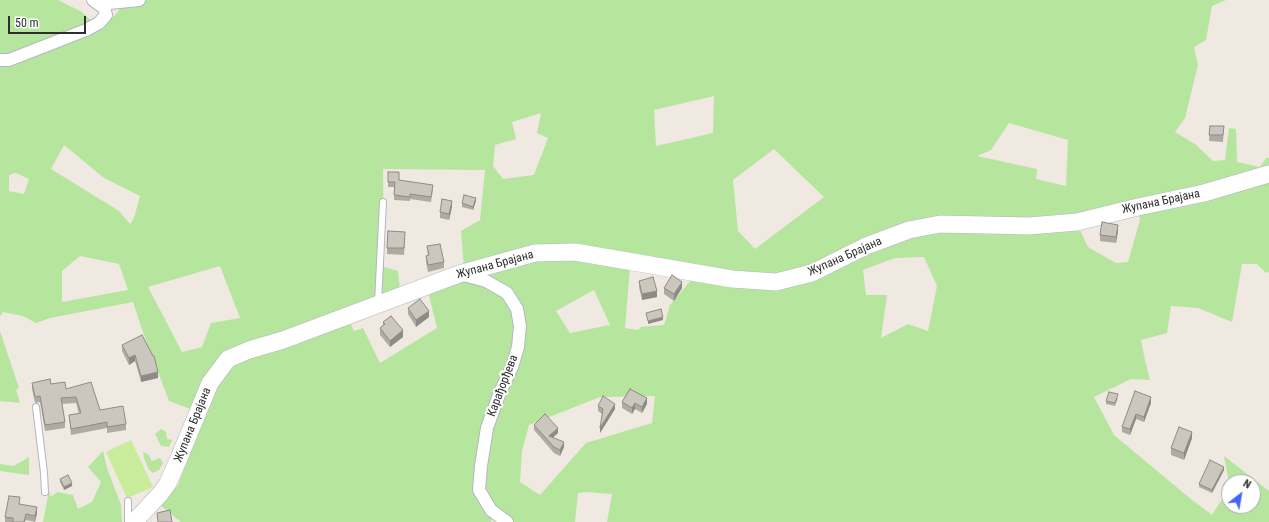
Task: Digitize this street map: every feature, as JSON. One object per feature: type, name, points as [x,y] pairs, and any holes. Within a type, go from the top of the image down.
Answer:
[{"type":"street","points":[[96,2],[139,0]]},
{"type":"street","points":[[0,60],[9,60],[86,30],[99,23],[106,15],[104,8],[96,2]]},
{"type":"street","name":"Жупана Брајана","points":[[134,522],[161,493],[168,483],[210,383],[228,359],[459,274],[536,253],[575,252],[732,279],[776,282],[812,273],[866,246],[909,230],[940,224],[1029,226],[1077,222],[1204,193],[1269,174]]},
{"type":"street","name":"Карађорђева","points":[[459,274],[486,281],[507,293],[517,309],[520,326],[518,347],[512,367],[500,392],[487,428],[479,490],[491,510],[507,522]]},
{"type":"lane","points":[[378,305],[383,202]]},
{"type":"lane","points":[[36,407],[45,492]]},
{"type":"lane","points":[[128,501],[128,522]]},
{"type":"green space","points":[[0,0],[58,0],[82,12],[100,30],[117,13],[122,5],[121,0],[1226,0],[1212,6],[1206,40],[1194,47],[1198,65],[1185,118],[1175,132],[1195,144],[1213,161],[1225,160],[1229,128],[1236,129],[1237,162],[1260,167],[1266,158],[1269,158],[1269,272],[1266,273],[1257,264],[1242,264],[1232,322],[1198,308],[1171,306],[1167,333],[1141,340],[1150,380],[1131,379],[1094,397],[1114,435],[1212,515],[1221,501],[1221,514],[1261,514],[1261,485],[1269,491],[1269,522],[607,522],[612,494],[586,492],[578,493],[575,522],[515,522],[494,506],[491,522],[181,522],[160,505],[178,485],[204,414],[169,401],[133,302],[50,318],[36,323],[23,316],[3,312],[0,316]],"holes":[[[714,96],[713,133],[656,146],[654,110]],[[541,113],[537,133],[548,138],[534,175],[503,179],[493,166],[495,145],[516,139],[512,122]],[[1009,123],[1068,140],[1066,186],[1036,179],[1037,169],[977,156],[991,150]],[[64,145],[104,178],[140,196],[134,218],[130,224],[119,211],[51,169]],[[774,149],[824,197],[755,249],[738,231],[733,180]],[[383,169],[485,170],[480,220],[461,231],[464,267],[428,291],[437,328],[380,363],[363,328],[354,331],[350,322],[400,290],[398,271],[384,267]],[[16,173],[29,179],[24,194],[9,191],[9,175]],[[1138,213],[1140,220],[1128,262],[1116,263],[1088,247],[1074,218]],[[80,256],[119,264],[128,290],[62,302],[62,271]],[[924,257],[937,286],[928,331],[908,324],[881,338],[887,295],[866,295],[863,270],[895,258]],[[220,266],[240,318],[211,323],[202,347],[182,352],[148,287]],[[630,267],[692,279],[670,305],[664,325],[641,327],[638,330],[625,328]],[[594,290],[610,325],[570,333],[556,311]],[[655,396],[652,423],[586,443],[540,495],[520,482],[522,451],[529,425],[600,397]]]},
{"type":"green space","points":[[0,331],[19,388],[16,390],[20,403],[0,401]]},
{"type":"green space","points":[[161,429],[166,432],[167,439],[172,440],[169,447],[161,446],[155,434]]},
{"type":"green space","points":[[131,440],[153,487],[127,498],[106,452]]},
{"type":"green space","points":[[103,451],[107,468],[121,505],[122,522],[43,522],[49,491],[51,497],[57,492],[73,495],[78,509],[92,502],[101,482],[88,467]]},
{"type":"green space","points":[[143,452],[148,454],[152,461],[160,458],[163,463],[159,470],[153,473],[149,470]]},
{"type":"green space","points":[[1224,456],[1247,474],[1227,474]]},
{"type":"green space","points":[[29,457],[29,475],[0,471],[0,464],[14,466]]},
{"type":"building","points":[[1210,126],[1224,126],[1223,135],[1209,135]]},
{"type":"building","points":[[388,172],[399,172],[399,180],[433,185],[431,197],[410,194],[410,197],[394,195],[395,182],[388,182]]},
{"type":"building","points":[[464,195],[476,198],[473,207],[462,203]]},
{"type":"building","points":[[442,199],[452,201],[449,214],[440,212]]},
{"type":"building","points":[[1102,222],[1118,225],[1116,237],[1100,235]]},
{"type":"building","points":[[388,231],[405,232],[404,248],[387,248]]},
{"type":"building","points":[[440,244],[444,262],[428,265],[426,256],[429,255],[427,246]]},
{"type":"building","points":[[672,275],[682,282],[674,294],[664,288]]},
{"type":"building","points":[[653,277],[657,291],[642,294],[639,281]]},
{"type":"building","points":[[420,299],[429,311],[416,320],[408,308]]},
{"type":"building","points":[[661,309],[663,317],[648,321],[646,313]]},
{"type":"building","points":[[391,316],[403,330],[390,341],[380,328],[385,324],[383,322]]},
{"type":"building","points":[[142,335],[154,356],[158,372],[141,376],[135,355],[129,358],[122,345]]},
{"type":"building","points":[[50,379],[51,384],[65,382],[66,389],[91,382],[100,410],[123,406],[126,424],[107,427],[107,422],[71,429],[69,415],[81,413],[76,397],[61,398],[65,422],[45,425],[40,396],[35,397],[32,383]]},
{"type":"building","points":[[630,389],[647,398],[642,407],[635,403],[632,408],[622,402]]},
{"type":"building","points":[[1135,391],[1151,397],[1144,417],[1136,414],[1130,429],[1122,427]]},
{"type":"building","points":[[1109,392],[1118,394],[1115,403],[1106,401]]},
{"type":"building","points":[[603,396],[615,404],[600,428],[603,409],[598,406]]},
{"type":"building","points":[[545,414],[558,428],[549,436],[564,442],[560,450],[554,447],[534,425]]},
{"type":"building","points":[[1179,427],[1192,432],[1184,453],[1171,448]]},
{"type":"building","points":[[1210,460],[1224,467],[1212,490],[1199,484]]},
{"type":"building","points":[[68,475],[72,483],[64,487],[60,479]]},
{"type":"building","points":[[9,496],[20,497],[19,504],[37,507],[35,516],[26,514],[24,522],[13,522],[13,518],[5,517]]},
{"type":"building","points":[[170,510],[172,522],[158,522],[157,513]]}]
